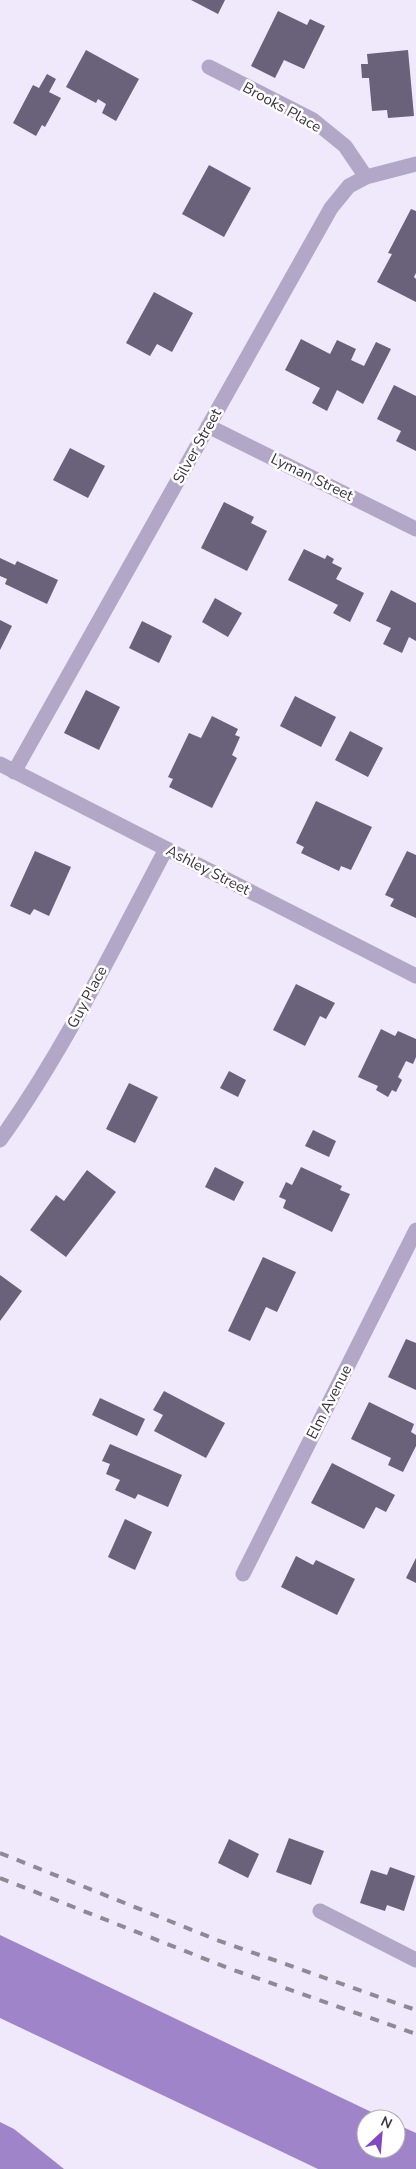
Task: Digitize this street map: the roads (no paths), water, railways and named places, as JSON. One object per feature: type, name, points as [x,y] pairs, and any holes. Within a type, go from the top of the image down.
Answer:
[{"type":"street","name":"Brooks Place","points":[[209,67],[313,120],[344,146],[366,178]]},
{"type":"street","name":"Silver Street","points":[[14,772],[331,208],[349,186],[366,178],[416,164]]},
{"type":"street","name":"Lyman Street","points":[[208,426],[416,529]]},
{"type":"street","name":"Ashley Street","points":[[0,764],[416,976]]},
{"type":"street","name":"Guy Place","points":[[0,1140],[60,1048],[166,849]]},
{"type":"street","name":"Elm Avenue","points":[[243,1574],[416,1230]]},
{"type":"street","points":[[320,1911],[416,1960]]},
{"type":"railway","points":[[0,1853],[217,1940],[416,2010]]},
{"type":"railway","points":[[0,1878],[228,1968],[416,2034]]}]
